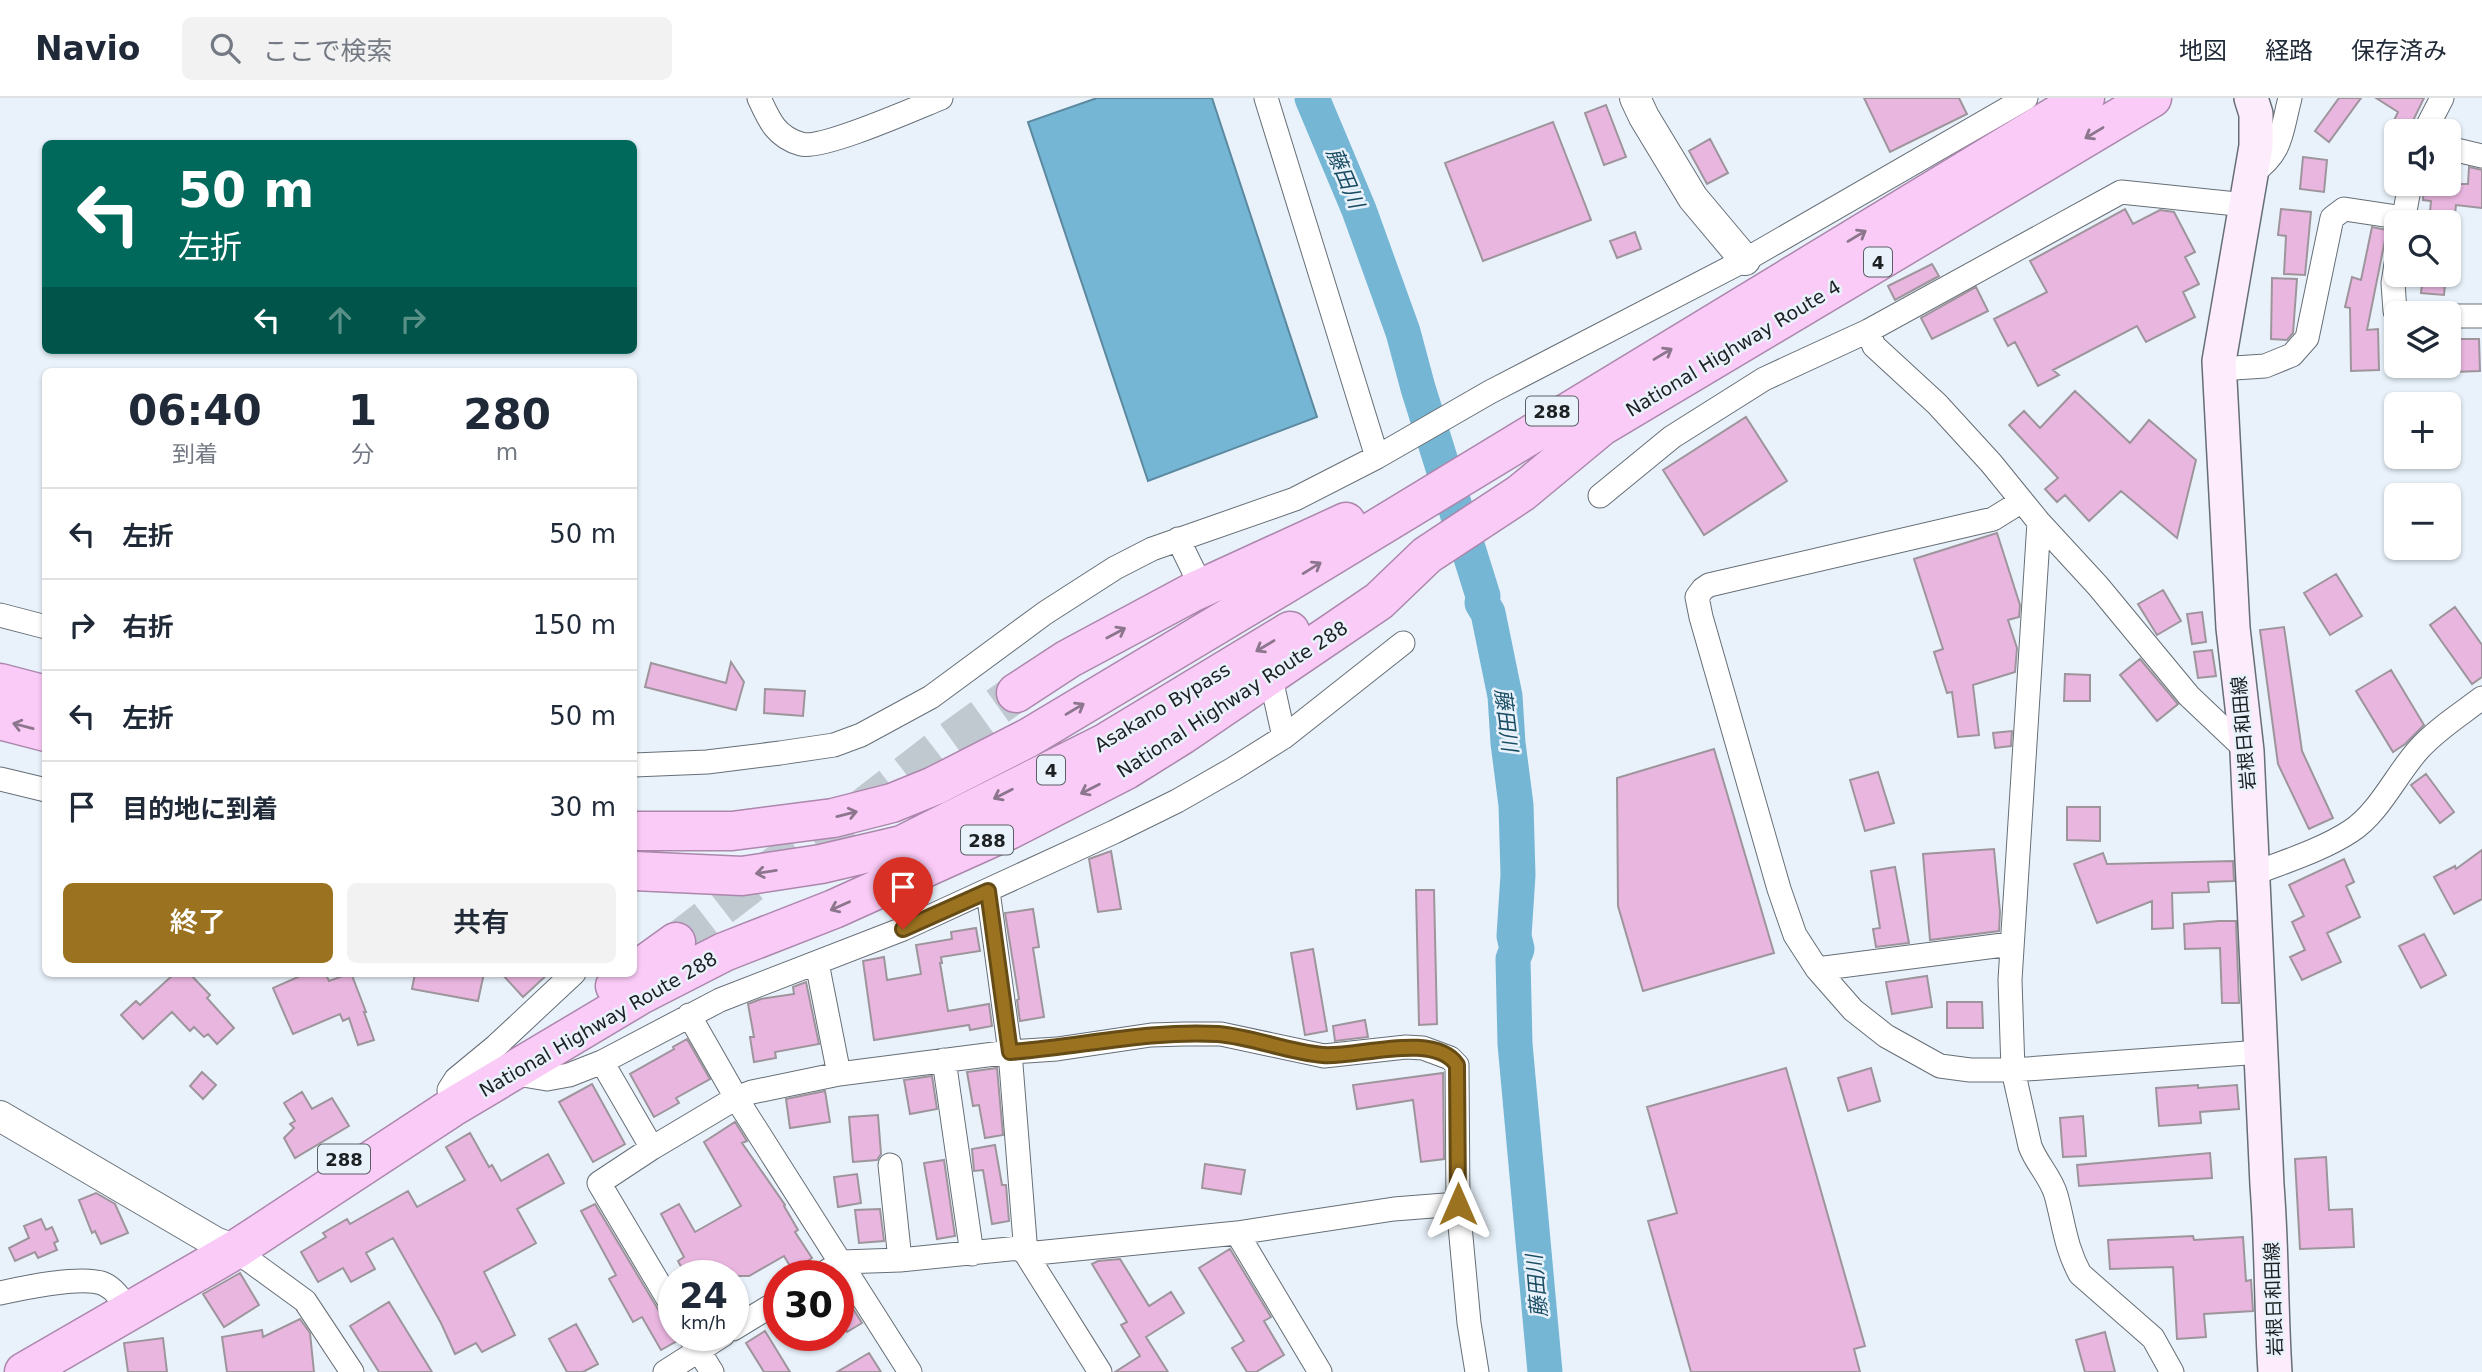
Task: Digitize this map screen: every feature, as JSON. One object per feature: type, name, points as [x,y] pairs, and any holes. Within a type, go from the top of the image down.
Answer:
[{"type":"highway","name":"National Highway Route 4","points":[[1604,407],[2084,98]]},
{"type":"highway","name":"National Highway Route 4","points":[[1604,407],[2152,98]]},
{"type":"highway","name":"National Highway Route 288","points":[[1016,694],[1068,659],[1191,593],[1350,520],[1415,522],[1604,407]]},
{"type":"highway","name":"National Highway Route 288","points":[[24,1372],[123,1304],[225,1246],[642,994],[724,953],[834,909],[1009,830],[1126,770],[1182,736],[1379,601],[1415,522],[1604,407]]},
{"type":"highway","name":"4","points":[[637,831],[732,831],[833,818],[892,803],[934,786],[1028,738],[1415,522]]},
{"type":"highway","name":"Asakano Bypass","points":[[637,871],[742,876],[821,864],[902,845],[1117,736],[1344,598],[1415,522]]},
{"type":"highway","points":[[0,683],[42,694]]},
{"type":"highway","points":[[0,720],[42,731]]},
{"type":"highway","name":"National Highway Route 288","points":[[637,971],[676,942]]},
{"type":"highway","name":"National Highway Route 288","points":[[225,1246],[449,1090],[537,1038],[628,977]]},
{"type":"highway","name":"National Highway Route 288","points":[[0,1358],[123,1304]]},
{"type":"main road","name":"岩根日和田線","points":[[2251,98],[2256,114],[2256,146],[2219,369],[2233,628],[2247,751],[2272,1248],[2275,1372]]},
{"type":"street","points":[[759,98],[770,124],[782,135],[803,145],[827,143],[941,98]]},
{"type":"street","points":[[1266,98],[1384,453]]},
{"type":"street","points":[[1635,98],[1693,198],[1745,260]]},
{"type":"street","points":[[637,765],[708,762],[780,753],[834,745],[860,736],[931,696],[1076,591],[1140,556],[1178,539],[1295,499],[1384,453],[1490,391],[1745,260],[2026,98]]},
{"type":"street","points":[[1600,496],[1672,437],[1764,379],[1868,331],[2121,192],[2248,189],[2276,148],[2290,98]]},
{"type":"street","points":[[2431,119],[2442,98]]},
{"type":"street","points":[[2461,151],[2482,156]]},
{"type":"street","points":[[2219,369],[2265,366],[2292,355],[2307,338],[2332,218],[2344,209],[2384,216]]},
{"type":"street","points":[[2461,316],[2482,316]]},
{"type":"street","points":[[1868,331],[1874,346],[1964,432],[2189,696],[2247,751]]},
{"type":"street","points":[[2022,501],[1993,519],[1709,585],[1697,597],[1779,889],[1795,934],[1817,969],[1853,1010],[1886,1036],[1940,1066],[1970,1070],[2013,1070],[2261,1052]]},
{"type":"street","points":[[2039,522],[2011,944],[2013,1070],[2030,1146],[2055,1192],[2063,1232],[2073,1261],[2080,1273],[2153,1338],[2172,1372]]},
{"type":"street","points":[[1178,539],[1197,578]]},
{"type":"street","points":[[0,615],[42,626]]},
{"type":"street","points":[[515,1070],[523,1075],[547,1079],[569,1076],[720,1000],[903,929],[1177,801],[1284,737],[1403,643]]},
{"type":"street","points":[[1274,692],[1284,737]]},
{"type":"street","points":[[2253,874],[2313,851],[2353,830],[2367,817],[2420,748],[2482,698]]},
{"type":"street","points":[[0,779],[42,789]]},
{"type":"street","points":[[988,891],[1010,1052],[1026,1254]]},
{"type":"street","points":[[1817,969],[2011,944]]},
{"type":"street","points":[[817,964],[839,1074]]},
{"type":"street","points":[[449,1090],[456,1079],[496,1046],[569,977]]},
{"type":"street","points":[[688,1015],[736,1098],[841,1260]]},
{"type":"street","points":[[658,1283],[599,1183],[736,1098],[752,1092],[839,1074],[1010,1052],[1057,1049],[1151,1035],[1221,1034],[1324,1056],[1406,1047],[1423,1048],[1450,1058],[1457,1065],[1458,1204],[1469,1323],[1477,1372]]},
{"type":"street","points":[[944,1060],[972,1254]]},
{"type":"street","points":[[601,1062],[652,1148]]},
{"type":"street","points":[[0,1116],[225,1246],[305,1301],[352,1372]]},
{"type":"street","points":[[890,1165],[900,1261]]},
{"type":"street","points":[[1026,1254],[1237,1233],[1394,1209],[1458,1204]]},
{"type":"street","points":[[1237,1233],[1320,1372]]},
{"type":"street","points":[[854,1262],[900,1261],[1019,1248],[1026,1254],[1100,1372]]},
{"type":"street","points":[[0,1293],[84,1280],[104,1284],[123,1304]]},
{"type":"street","points":[[854,1281],[910,1372]]},
{"type":"street","points":[[665,1372],[686,1351]]},
{"type":"street","points":[[699,1351],[712,1372]]},
{"type":"water","points":[[1097,98],[1212,98],[1317,417],[1148,481],[1028,122]]},
{"type":"building","points":[[1864,98],[1959,98],[1967,114],[1890,152]]},
{"type":"building","points":[[2339,98],[2361,98],[2329,142],[2315,131]]},
{"type":"building","points":[[2376,98],[2424,98],[2414,119],[2395,119],[2398,112]]},
{"type":"building","points":[[1606,105],[1626,157],[1604,165],[1585,113]]},
{"type":"building","points":[[1553,122],[1591,220],[1483,261],[1445,163]]},
{"type":"building","points":[[1710,139],[1728,173],[1707,184],[1689,151]]},
{"type":"building","points":[[2303,157],[2327,160],[2324,192],[2300,189]]},
{"type":"building","points":[[2469,167],[2482,170],[2482,208],[2456,205],[2455,210],[2430,210],[2431,201],[2423,200],[2423,196],[2461,196],[2461,184],[2468,184]]},
{"type":"building","points":[[2125,209],[2133,224],[2160,210],[2174,212],[2195,252],[2185,257],[2199,284],[2183,292],[2195,317],[2146,342],[2137,326],[2053,370],[2059,375],[2038,386],[2015,342],[2008,346],[1994,319],[2047,292],[2030,261]]},
{"type":"building","points":[[2281,209],[2311,212],[2305,275],[2284,274],[2286,236],[2278,235]]},
{"type":"building","points":[[2372,227],[2384,229],[2384,245],[2367,330],[2378,329],[2379,370],[2351,371],[2350,308],[2345,307],[2352,277],[2361,280]]},
{"type":"building","points":[[1635,232],[1641,249],[1617,258],[1610,241]]},
{"type":"building","points":[[1932,264],[1939,276],[1895,300],[1888,286]]},
{"type":"building","points":[[2272,278],[2297,279],[2293,333],[2287,340],[2271,339]]},
{"type":"building","points":[[1976,287],[1988,311],[1932,339],[1921,318]]},
{"type":"building","points":[[2422,287],[2445,287],[2444,295],[2421,293]]},
{"type":"building","points":[[2461,339],[2479,339],[2480,371],[2461,372]]},
{"type":"building","points":[[2075,391],[2130,443],[2149,420],[2196,460],[2177,538],[2121,491],[2089,521],[2065,495],[2057,502],[2045,489],[2058,478],[2009,425],[2024,411],[2040,428]]},
{"type":"building","points":[[1746,417],[1787,481],[1704,535],[1663,470]]},
{"type":"building","points":[[1997,533],[2020,605],[2019,617],[2008,620],[2017,648],[2015,672],[1973,685],[1979,735],[1958,737],[1952,692],[1947,693],[1934,652],[1943,649],[1914,559]]},
{"type":"building","points":[[2336,574],[2362,616],[2330,635],[2304,593]]},
{"type":"building","points":[[2163,590],[2181,621],[2157,635],[2138,604]]},
{"type":"building","points":[[2455,607],[2482,645],[2482,677],[2472,684],[2430,625]]},
{"type":"building","points":[[2202,612],[2206,642],[2192,644],[2187,614]]},
{"type":"building","points":[[2284,627],[2302,751],[2333,818],[2309,829],[2278,764],[2260,630]]},
{"type":"building","points":[[2212,650],[2216,676],[2198,678],[2194,652]]},
{"type":"building","points":[[2140,659],[2178,704],[2157,721],[2120,675]]},
{"type":"building","points":[[731,662],[744,682],[736,710],[645,687],[651,663],[726,683]]},
{"type":"building","points":[[2391,670],[2424,725],[2393,752],[2356,691]]},
{"type":"building","points":[[2065,674],[2090,675],[2090,701],[2064,701]]},
{"type":"building","points":[[765,689],[805,691],[803,716],[764,713]]},
{"type":"building","points":[[2012,731],[2011,746],[1995,748],[1993,733]]},
{"type":"building","points":[[1714,749],[1774,953],[1643,991],[1618,906],[1617,778]]},
{"type":"building","points":[[1878,772],[1894,823],[1865,831],[1850,780]]},
{"type":"building","points":[[2426,774],[2454,812],[2440,823],[2411,785]]},
{"type":"building","points":[[2067,807],[2100,807],[2100,841],[2067,840]]},
{"type":"building","points":[[1994,849],[2000,912],[1999,931],[1930,940],[1923,854]]},
{"type":"building","points":[[2482,850],[2482,899],[2454,914],[2434,877],[2455,866],[2456,869]]},
{"type":"building","points":[[1111,851],[1121,909],[1098,912],[1089,859]]},
{"type":"building","points":[[2103,853],[2107,864],[2233,861],[2234,881],[2208,882],[2209,892],[2172,893],[2173,928],[2152,929],[2152,901],[2097,923],[2074,864]]},
{"type":"building","points":[[2344,859],[2354,882],[2346,886],[2360,917],[2327,933],[2341,962],[2302,980],[2290,957],[2305,950],[2292,922],[2304,916],[2289,885]]},
{"type":"building","points":[[1895,867],[1909,943],[1876,947],[1873,929],[1880,928],[1871,871]]},
{"type":"building","points":[[1416,890],[1434,890],[1437,1024],[1419,1025]]},
{"type":"building","points":[[1033,909],[1039,947],[1033,948],[1044,1017],[1020,1021],[1005,913]]},
{"type":"building","points":[[2236,921],[2239,1003],[2222,1003],[2220,948],[2185,949],[2184,924]]},
{"type":"building","points":[[976,928],[980,951],[941,957],[940,963],[948,1011],[989,1004],[992,1026],[970,1030],[969,1025],[874,1040],[863,961],[884,957],[887,980],[921,974],[916,945],[952,939],[951,932]]},
{"type":"building","points":[[2424,934],[2446,975],[2421,988],[2399,946]]},
{"type":"building","points":[[1313,949],[1327,1031],[1305,1035],[1291,953]]},
{"type":"building","points":[[1927,976],[1932,1007],[1892,1014],[1886,982]]},
{"type":"building","points":[[171,977],[193,977],[210,995],[207,998],[234,1028],[217,1044],[208,1034],[204,1037],[194,1027],[190,1031],[172,1012],[143,1039],[121,1015],[136,1001],[140,1005]]},
{"type":"building","points":[[298,977],[327,977],[329,981],[340,977],[353,977],[374,1040],[358,1045],[349,1018],[343,1021],[340,1014],[293,1034],[273,988]]},
{"type":"building","points":[[414,977],[483,977],[478,1001],[412,989]]},
{"type":"building","points":[[505,977],[545,977],[523,997]]},
{"type":"building","points":[[806,982],[819,1044],[775,1052],[776,1058],[754,1062],[750,1037],[754,1037],[748,1004],[761,999],[794,994],[793,987]]},
{"type":"building","points":[[1947,1002],[1982,1002],[1983,1028],[1947,1028]]},
{"type":"building","points":[[1365,1020],[1368,1037],[1335,1041],[1333,1026]]},
{"type":"building","points":[[687,1039],[710,1079],[676,1098],[679,1103],[654,1117],[630,1074]]},
{"type":"building","points":[[997,1068],[1003,1135],[985,1138],[979,1105],[973,1106],[967,1072]]},
{"type":"building","points":[[1786,1068],[1865,1346],[1854,1349],[1860,1372],[1691,1372],[1648,1221],[1677,1213],[1647,1107]]},
{"type":"building","points":[[1871,1068],[1880,1101],[1848,1111],[1838,1078]]},
{"type":"building","points":[[202,1072],[216,1085],[203,1099],[190,1086]]},
{"type":"building","points":[[1443,1073],[1444,1159],[1421,1162],[1413,1100],[1357,1109],[1353,1085]]},
{"type":"building","points":[[932,1076],[937,1109],[910,1114],[904,1080]]},
{"type":"building","points":[[592,1084],[625,1144],[593,1162],[559,1102]]},
{"type":"building","points":[[2198,1085],[2198,1088],[2237,1085],[2239,1109],[2200,1112],[2201,1123],[2159,1126],[2156,1088]]},
{"type":"building","points":[[825,1091],[830,1122],[790,1128],[786,1099]]},
{"type":"building","points":[[302,1092],[312,1109],[332,1098],[349,1126],[295,1158],[284,1138],[294,1128],[290,1124],[295,1121],[284,1103]]},
{"type":"building","points":[[878,1115],[881,1154],[877,1160],[853,1162],[849,1117]]},
{"type":"building","points":[[2083,1116],[2086,1156],[2063,1157],[2060,1118]]},
{"type":"building","points":[[735,1122],[747,1141],[742,1143],[785,1205],[798,1230],[795,1232],[812,1258],[786,1260],[784,1256],[777,1260],[763,1260],[763,1268],[749,1276],[749,1260],[680,1260],[684,1257],[661,1214],[679,1204],[695,1232],[741,1206],[704,1142]]},
{"type":"building","points":[[470,1133],[489,1167],[492,1165],[501,1181],[548,1154],[564,1183],[517,1209],[536,1243],[484,1272],[515,1335],[482,1352],[476,1343],[455,1354],[441,1323],[393,1238],[366,1253],[375,1269],[351,1282],[343,1268],[318,1282],[301,1252],[326,1237],[323,1233],[347,1219],[350,1224],[408,1191],[417,1207],[465,1180],[446,1147]]},
{"type":"building","points":[[995,1145],[1002,1185],[1006,1185],[1009,1221],[992,1224],[983,1170],[974,1171],[972,1149]]},
{"type":"building","points":[[2210,1153],[2212,1178],[2079,1186],[2077,1165]]},
{"type":"building","points":[[2326,1157],[2329,1210],[2352,1209],[2354,1247],[2300,1249],[2295,1159]]},
{"type":"building","points":[[944,1160],[955,1236],[937,1239],[924,1163]]},
{"type":"building","points":[[1205,1164],[1245,1170],[1241,1194],[1202,1188]]},
{"type":"building","points":[[857,1174],[861,1203],[838,1207],[834,1177]]},
{"type":"building","points":[[96,1193],[115,1204],[128,1233],[101,1244],[95,1231],[92,1233],[79,1200]]},
{"type":"building","points":[[595,1204],[658,1309],[658,1345],[642,1317],[633,1322],[609,1279],[616,1275],[581,1211]]},
{"type":"building","points":[[880,1209],[884,1241],[859,1243],[855,1210]]},
{"type":"building","points":[[41,1219],[46,1230],[52,1227],[58,1241],[54,1243],[57,1250],[38,1258],[35,1252],[15,1261],[9,1248],[29,1238],[24,1226]]},
{"type":"building","points":[[2193,1236],[2194,1240],[2243,1237],[2246,1281],[2251,1280],[2253,1311],[2204,1314],[2206,1337],[2177,1339],[2173,1267],[2110,1269],[2108,1240]]},
{"type":"building","points":[[1230,1249],[1271,1317],[1264,1321],[1284,1355],[1256,1372],[1247,1372],[1232,1348],[1244,1341],[1199,1268]]},
{"type":"building","points":[[1120,1259],[1149,1306],[1171,1292],[1184,1313],[1146,1337],[1168,1372],[1115,1372],[1140,1356],[1121,1325],[1127,1322],[1092,1264]]},
{"type":"building","points":[[240,1273],[259,1305],[224,1327],[203,1294]]},
{"type":"building","points":[[389,1302],[432,1372],[379,1372],[350,1326]]},
{"type":"building","points":[[854,1310],[862,1323],[854,1328]]},
{"type":"building","points":[[300,1319],[310,1333],[314,1372],[227,1372],[222,1337],[262,1330],[263,1337]]},
{"type":"building","points":[[576,1324],[598,1364],[583,1372],[567,1372],[549,1339]]},
{"type":"building","points":[[763,1332],[763,1351],[777,1351],[790,1372],[764,1372],[749,1348],[749,1341]]},
{"type":"building","points":[[2105,1332],[2115,1372],[2085,1372],[2076,1340]]},
{"type":"building","points":[[163,1338],[167,1372],[128,1372],[124,1343]]},
{"type":"building","points":[[869,1353],[881,1372],[837,1372]]},
{"type":"waterway","name":"藤田川","points":[[1312,98],[1359,210],[1403,332],[1483,596],[1482,603],[1488,613],[1505,696],[1516,805],[1518,875],[1514,936],[1517,949],[1513,959],[1515,1044],[1545,1372]]},
{"type":"tunnel","points":[[676,942],[781,861],[857,812],[1016,693]]},
{"type":"route","points":[[903,929],[988,891],[1010,1052],[1057,1049],[1151,1035],[1221,1034],[1324,1056],[1406,1047],[1423,1048],[1450,1058],[1457,1065],[1458,1204]]}]
